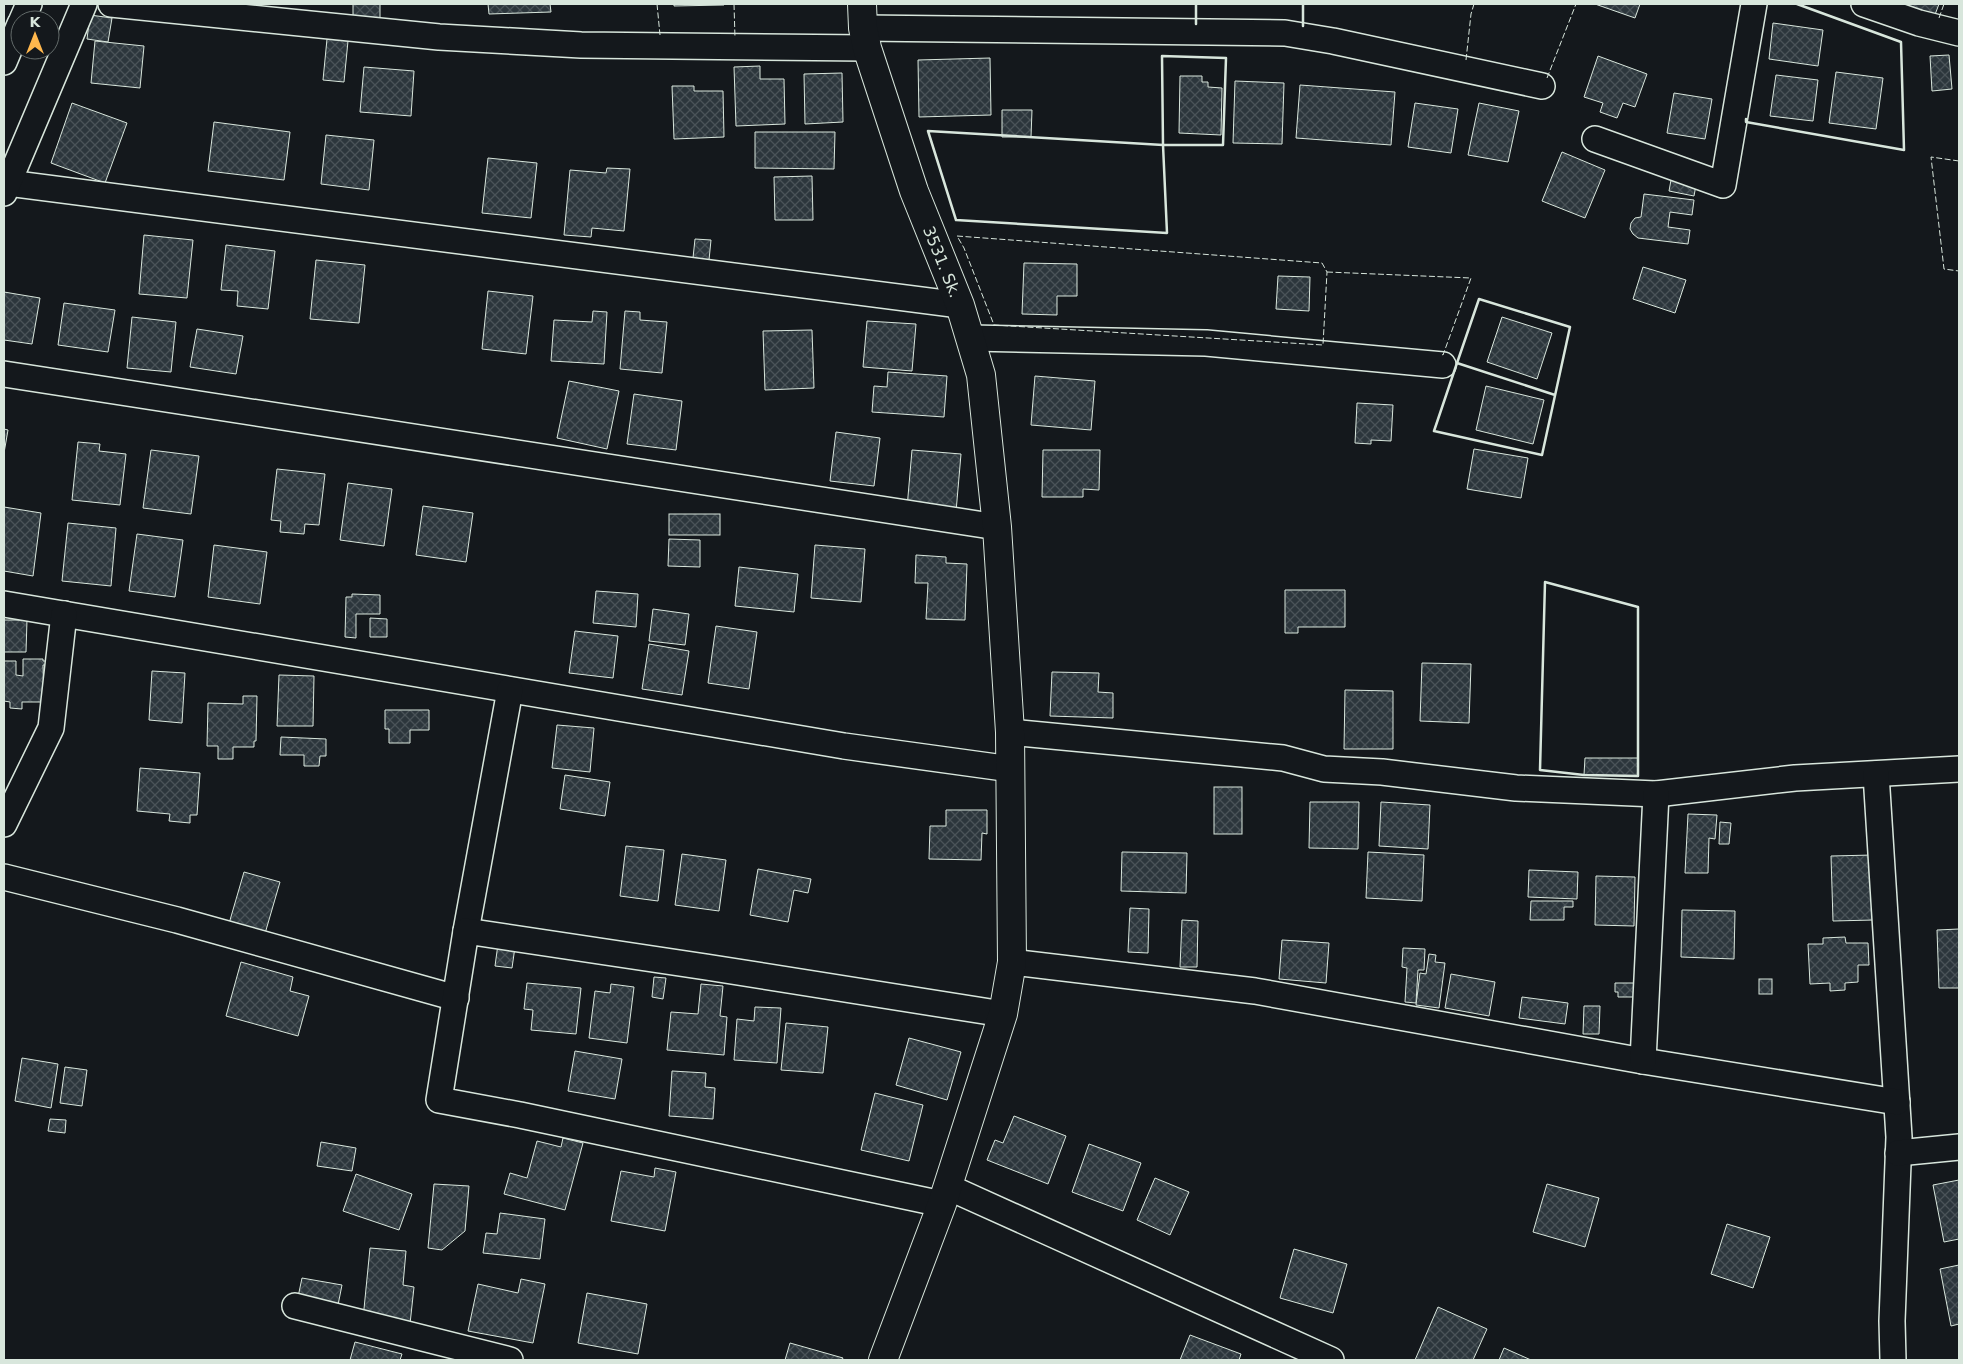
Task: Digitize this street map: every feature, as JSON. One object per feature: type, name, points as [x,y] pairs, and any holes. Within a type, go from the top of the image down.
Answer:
[{"type":"street","points":[[84,4],[6,188],[960,305]]},
{"type":"street","points":[[111,4],[468,38],[581,45],[864,27],[1285,32],[1542,86]]},
{"type":"street","points":[[1595,139],[1723,185],[1754,4]]},
{"type":"street","points":[[1864,4],[1919,23],[1959,33]]},
{"type":"street","name":"3531. Sk.","points":[[864,27],[914,192],[960,305],[981,375],[997,527],[1011,769],[1012,962],[1003,1014],[945,1196],[884,1360]]},
{"type":"street","points":[[4,62],[10,48]]},
{"type":"street","points":[[971,338],[1206,343],[1443,365]]},
{"type":"street","points":[[4,374],[997,527]]},
{"type":"street","points":[[4,604],[844,746],[1011,769]]},
{"type":"street","points":[[4,824],[51,728],[64,614]]},
{"type":"street","points":[[510,690],[466,932],[439,1100],[945,1196],[1331,1360]]},
{"type":"street","points":[[1010,732],[1283,758],[1324,769],[1382,772],[1516,788],[1656,794],[1795,778],[1959,769]]},
{"type":"street","points":[[1876,774],[1897,1102],[1898,1153],[1892,1321],[1893,1360]]},
{"type":"street","points":[[1643,1061],[1656,794]]},
{"type":"street","points":[[4,877],[177,920],[456,998]]},
{"type":"street","points":[[466,932],[706,966],[1003,1014]]},
{"type":"street","points":[[1012,962],[1255,991],[1643,1061],[1897,1102]]},
{"type":"street","points":[[1898,1153],[1959,1146]]},
{"type":"street","points":[[295,1306],[510,1360]]},
{"type":"building","points":[[353,4],[380,4],[380,18],[353,17]]},
{"type":"building","points":[[488,4],[550,4],[551,12],[489,14]]},
{"type":"building","points":[[674,4],[724,4],[724,5],[674,6]]},
{"type":"building","points":[[1595,4],[1640,4],[1635,18]]},
{"type":"building","points":[[1903,4],[1939,4],[1933,20],[1901,9]]},
{"type":"building","points":[[90,15],[112,18],[108,42],[87,39]]},
{"type":"building","points":[[1773,23],[1823,30],[1818,66],[1769,59]]},
{"type":"building","points":[[327,39],[348,41],[344,82],[323,80]]},
{"type":"building","points":[[95,41],[144,46],[140,88],[91,83]]},
{"type":"building","points":[[1949,55],[1952,89],[1932,91],[1930,56]]},
{"type":"building","points":[[1598,56],[1647,74],[1635,107],[1623,103],[1617,118],[1600,112],[1603,103],[1584,97]]},
{"type":"building","points":[[990,58],[991,115],[919,117],[918,60]]},
{"type":"building","points":[[760,66],[760,79],[784,79],[785,124],[736,126],[734,67]]},
{"type":"building","points":[[364,67],[414,71],[411,116],[360,112]]},
{"type":"building","points":[[1836,72],[1883,78],[1876,129],[1829,123]]},
{"type":"building","points":[[842,73],[843,122],[805,124],[804,74]]},
{"type":"building","points":[[1776,75],[1818,80],[1813,121],[1770,116]]},
{"type":"building","points":[[1180,76],[1202,76],[1202,82],[1208,82],[1208,87],[1222,88],[1221,135],[1179,133]]},
{"type":"building","points":[[1235,81],[1284,83],[1282,144],[1233,143]]},
{"type":"building","points":[[1300,85],[1395,92],[1391,145],[1296,138]]},
{"type":"building","points":[[672,86],[694,86],[694,91],[723,91],[724,137],[674,139]]},
{"type":"building","points":[[1674,93],[1712,99],[1705,139],[1667,133]]},
{"type":"building","points":[[72,103],[127,123],[105,183],[51,163]]},
{"type":"building","points":[[1415,103],[1458,109],[1451,153],[1408,147]]},
{"type":"building","points":[[1479,103],[1519,111],[1508,162],[1468,155]]},
{"type":"building","points":[[1002,110],[1032,110],[1031,137],[1002,137]]},
{"type":"building","points":[[214,122],[290,132],[284,180],[208,171]]},
{"type":"building","points":[[755,132],[835,132],[834,169],[755,168]]},
{"type":"building","points":[[326,135],[374,140],[369,190],[321,184]]},
{"type":"building","points":[[1562,152],[1605,170],[1585,218],[1542,201]]},
{"type":"building","points":[[488,158],[537,163],[531,218],[482,213]]},
{"type":"building","points":[[607,168],[630,169],[624,231],[592,228],[591,237],[564,235],[570,170],[606,173]]},
{"type":"building","points":[[812,176],[813,220],[775,220],[774,177]]},
{"type":"building","points":[[1671,180],[1696,185],[1694,196],[1669,191]]},
{"type":"building","points":[[1644,194],[1694,200],[1692,215],[1670,212],[1668,227],[1690,230],[1688,244],[1638,238],[1633,234],[1630,229],[1631,223],[1635,218],[1641,217]]},
{"type":"building","points":[[144,235],[193,240],[187,298],[139,294]]},
{"type":"building","points":[[695,239],[711,240],[709,260],[693,258]]},
{"type":"building","points":[[226,245],[275,251],[268,309],[237,306],[238,291],[221,290]]},
{"type":"building","points":[[316,260],[365,265],[359,323],[310,319]]},
{"type":"building","points":[[1024,263],[1077,264],[1077,296],[1057,296],[1057,315],[1022,314]]},
{"type":"building","points":[[1643,267],[1686,280],[1675,313],[1633,299]]},
{"type":"building","points":[[1278,276],[1310,277],[1309,311],[1276,309]]},
{"type":"building","points":[[488,291],[533,296],[526,354],[482,349]]},
{"type":"building","points":[[4,292],[40,298],[32,344],[4,340]]},
{"type":"building","points":[[64,303],[115,310],[108,352],[58,345]]},
{"type":"building","points":[[593,311],[607,312],[604,364],[551,361],[554,320],[592,322]]},
{"type":"building","points":[[625,311],[640,312],[640,320],[667,322],[662,373],[620,369]]},
{"type":"building","points":[[132,317],[176,322],[171,372],[127,368]]},
{"type":"building","points":[[1502,317],[1552,333],[1537,379],[1487,362]]},
{"type":"building","points":[[867,321],[916,324],[912,371],[863,367]]},
{"type":"building","points":[[197,329],[243,336],[236,374],[190,367]]},
{"type":"building","points":[[812,330],[814,388],[765,390],[763,331]]},
{"type":"building","points":[[888,372],[947,376],[944,417],[872,412],[874,386],[887,387]]},
{"type":"building","points":[[1035,376],[1095,381],[1091,430],[1031,425]]},
{"type":"building","points":[[569,381],[619,391],[607,449],[557,438]]},
{"type":"building","points":[[1486,386],[1544,400],[1533,444],[1476,430]]},
{"type":"building","points":[[634,394],[682,401],[676,450],[627,444]]},
{"type":"building","points":[[1357,403],[1393,405],[1391,441],[1371,440],[1371,444],[1355,443]]},
{"type":"building","points":[[4,429],[8,430],[4,453]]},
{"type":"building","points":[[836,432],[880,438],[874,486],[830,481]]},
{"type":"building","points":[[78,442],[100,444],[99,451],[126,454],[120,505],[72,500]]},
{"type":"building","points":[[1474,449],[1528,458],[1521,498],[1467,489]]},
{"type":"building","points":[[151,450],[199,456],[191,514],[143,508]]},
{"type":"building","points":[[912,450],[961,454],[956,512],[907,508]]},
{"type":"building","points":[[1043,450],[1100,450],[1099,490],[1083,489],[1083,497],[1042,497]]},
{"type":"building","points":[[277,469],[325,474],[319,525],[305,524],[304,534],[280,532],[281,521],[271,520]]},
{"type":"building","points":[[348,483],[392,489],[384,546],[340,540]]},
{"type":"building","points":[[423,506],[473,513],[466,562],[416,555]]},
{"type":"building","points":[[4,507],[41,513],[33,576],[4,571]]},
{"type":"building","points":[[669,514],[720,514],[720,535],[669,535]]},
{"type":"building","points":[[68,523],[116,528],[111,586],[62,581]]},
{"type":"building","points":[[137,534],[183,540],[175,597],[129,591]]},
{"type":"building","points":[[669,539],[700,540],[700,567],[668,566]]},
{"type":"building","points":[[214,545],[267,552],[260,604],[208,597]]},
{"type":"building","points":[[815,545],[865,549],[861,602],[811,598]]},
{"type":"building","points":[[916,555],[946,557],[946,563],[967,564],[965,620],[926,619],[928,583],[915,583]]},
{"type":"building","points":[[739,567],[798,574],[794,612],[735,606]]},
{"type":"building","points":[[1285,590],[1345,590],[1345,627],[1298,627],[1298,633],[1285,633]]},
{"type":"building","points":[[596,591],[638,594],[636,627],[593,623]]},
{"type":"building","points":[[352,594],[380,595],[380,614],[356,614],[356,638],[345,637],[346,597],[352,597]]},
{"type":"building","points":[[653,609],[689,614],[685,645],[649,641]]},
{"type":"building","points":[[370,618],[387,619],[387,637],[370,637]]},
{"type":"building","points":[[4,620],[27,620],[26,652],[4,652]]},
{"type":"building","points":[[716,626],[757,632],[749,689],[708,683]]},
{"type":"building","points":[[575,631],[618,636],[613,678],[569,673]]},
{"type":"building","points":[[649,644],[689,651],[682,695],[642,689]]},
{"type":"building","points":[[23,659],[50,661],[50,665],[43,665],[44,702],[22,702],[22,709],[10,708],[10,702],[4,701],[4,661],[16,661],[16,675],[23,676]]},
{"type":"building","points":[[1422,663],[1471,664],[1469,723],[1420,721]]},
{"type":"building","points":[[152,671],[185,673],[182,723],[149,720]]},
{"type":"building","points":[[1052,672],[1099,673],[1098,692],[1113,693],[1113,718],[1050,716]]},
{"type":"building","points":[[279,675],[314,676],[313,726],[277,726]]},
{"type":"building","points":[[1345,690],[1393,691],[1393,749],[1344,749]]},
{"type":"building","points":[[243,696],[257,696],[256,741],[254,741],[254,747],[233,747],[233,759],[218,759],[218,746],[207,746],[208,703],[243,704]]},
{"type":"building","points":[[385,710],[429,710],[429,730],[410,730],[410,743],[389,743],[389,729],[385,729]]},
{"type":"building","points":[[557,725],[594,728],[590,772],[552,768]]},
{"type":"building","points":[[281,737],[326,739],[326,756],[320,756],[319,766],[304,766],[304,755],[280,755]]},
{"type":"building","points":[[1585,758],[1638,758],[1638,776],[1584,775]]},
{"type":"building","points":[[140,768],[200,773],[197,815],[190,815],[190,823],[169,821],[170,814],[137,811]]},
{"type":"building","points":[[565,775],[610,782],[605,816],[560,809]]},
{"type":"building","points":[[1214,787],[1242,787],[1242,834],[1214,834]]},
{"type":"building","points":[[1310,802],[1359,802],[1358,849],[1309,848]]},
{"type":"building","points":[[1381,802],[1430,805],[1428,849],[1379,846]]},
{"type":"building","points":[[946,810],[987,810],[987,834],[982,833],[981,860],[929,859],[930,826],[946,826]]},
{"type":"building","points":[[1688,814],[1717,815],[1715,839],[1709,838],[1708,873],[1685,873]]},
{"type":"building","points":[[1720,822],[1731,823],[1729,844],[1719,844]]},
{"type":"building","points":[[626,846],[664,850],[658,901],[620,896]]},
{"type":"building","points":[[1122,852],[1187,853],[1186,893],[1121,891]]},
{"type":"building","points":[[1368,852],[1424,855],[1422,901],[1366,898]]},
{"type":"building","points":[[682,854],[726,860],[719,911],[675,905]]},
{"type":"building","points":[[1873,855],[1874,920],[1833,921],[1831,856]]},
{"type":"building","points":[[758,869],[811,879],[808,893],[794,890],[788,922],[750,915]]},
{"type":"building","points":[[1529,870],[1578,872],[1577,899],[1528,897]]},
{"type":"building","points":[[244,872],[280,882],[264,937],[228,927]]},
{"type":"building","points":[[1596,876],[1635,877],[1634,926],[1595,925]]},
{"type":"building","points":[[1531,901],[1573,901],[1573,907],[1564,907],[1564,920],[1530,920]]},
{"type":"building","points":[[1130,908],[1149,909],[1148,953],[1128,952]]},
{"type":"building","points":[[1682,910],[1735,911],[1734,959],[1681,957]]},
{"type":"building","points":[[1182,920],[1198,921],[1197,967],[1180,967]]},
{"type":"building","points":[[1959,929],[1959,988],[1939,988],[1937,930]]},
{"type":"building","points":[[1845,937],[1846,943],[1868,943],[1869,965],[1858,965],[1858,982],[1845,983],[1845,990],[1830,991],[1830,983],[1810,984],[1808,944],[1823,944],[1823,938]]},
{"type":"building","points":[[1282,940],[1329,943],[1326,983],[1279,979]]},
{"type":"building","points":[[498,944],[515,947],[512,968],[495,966]]},
{"type":"building","points":[[1403,948],[1425,949],[1424,970],[1418,970],[1416,1003],[1405,1002],[1407,968],[1402,967]]},
{"type":"building","points":[[1429,954],[1436,955],[1435,962],[1445,963],[1439,1008],[1416,1005],[1420,973],[1426,974]]},
{"type":"building","points":[[241,962],[293,977],[290,991],[309,996],[298,1036],[226,1016]]},
{"type":"building","points":[[1451,974],[1495,982],[1489,1016],[1445,1008]]},
{"type":"building","points":[[654,977],[666,978],[663,999],[652,997]]},
{"type":"building","points":[[1759,979],[1772,979],[1772,994],[1759,994]]},
{"type":"building","points":[[527,983],[581,988],[576,1034],[531,1030],[533,1010],[524,1009]]},
{"type":"building","points":[[1615,983],[1638,983],[1638,997],[1618,997],[1618,992],[1615,992]]},
{"type":"building","points":[[611,984],[634,987],[627,1043],[589,1038],[595,991],[610,993]]},
{"type":"building","points":[[701,984],[723,986],[720,1016],[727,1017],[724,1055],[667,1050],[671,1012],[698,1014]]},
{"type":"building","points":[[1522,997],[1568,1003],[1565,1024],[1519,1018]]},
{"type":"building","points":[[1584,1006],[1600,1006],[1599,1034],[1583,1034]]},
{"type":"building","points":[[755,1007],[781,1008],[777,1063],[734,1060],[737,1019],[754,1021]]},
{"type":"building","points":[[786,1023],[828,1027],[823,1073],[781,1070]]},
{"type":"building","points":[[909,1038],[961,1052],[947,1100],[896,1085]]},
{"type":"building","points":[[575,1051],[622,1059],[615,1099],[568,1091]]},
{"type":"building","points":[[22,1058],[58,1064],[51,1108],[15,1101]]},
{"type":"building","points":[[65,1067],[87,1070],[82,1106],[60,1103]]},
{"type":"building","points":[[672,1071],[706,1073],[705,1087],[715,1088],[713,1119],[669,1116]]},
{"type":"building","points":[[875,1093],[923,1105],[909,1161],[861,1150]]},
{"type":"building","points":[[1014,1116],[1066,1136],[1048,1184],[987,1160],[995,1140],[1003,1143]]},
{"type":"building","points":[[50,1119],[66,1120],[65,1133],[48,1131]]},
{"type":"building","points":[[563,1138],[583,1143],[565,1210],[504,1194],[510,1173],[527,1178],[537,1141],[561,1147]]},
{"type":"building","points":[[321,1142],[356,1148],[352,1171],[317,1166]]},
{"type":"building","points":[[1089,1144],[1141,1163],[1123,1211],[1072,1192]]},
{"type":"building","points":[[655,1168],[676,1172],[665,1231],[611,1221],[621,1171],[654,1177]]},
{"type":"building","points":[[356,1174],[412,1194],[399,1230],[343,1211]]},
{"type":"building","points":[[1155,1178],[1189,1192],[1170,1235],[1137,1220]]},
{"type":"building","points":[[1959,1180],[1959,1239],[1944,1242],[1933,1185]]},
{"type":"building","points":[[434,1184],[469,1186],[465,1231],[442,1250],[428,1248]]},
{"type":"building","points":[[1547,1184],[1599,1198],[1585,1247],[1533,1232]]},
{"type":"building","points":[[500,1213],[545,1219],[540,1259],[483,1253],[486,1233],[497,1234]]},
{"type":"building","points":[[1727,1224],[1770,1237],[1753,1288],[1711,1274]]},
{"type":"building","points":[[370,1248],[406,1251],[403,1285],[414,1287],[410,1324],[363,1319]]},
{"type":"building","points":[[1294,1249],[1347,1264],[1333,1313],[1280,1298]]},
{"type":"building","points":[[1959,1265],[1959,1324],[1951,1326],[1940,1269]]},
{"type":"building","points":[[302,1278],[342,1285],[338,1305],[298,1297]]},
{"type":"building","points":[[521,1279],[545,1284],[533,1343],[468,1331],[478,1284],[518,1293]]},
{"type":"building","points":[[587,1293],[647,1304],[638,1354],[578,1343]]},
{"type":"building","points":[[1438,1307],[1487,1329],[1473,1360],[1415,1360]]},
{"type":"building","points":[[1190,1335],[1241,1354],[1239,1360],[1180,1360]]},
{"type":"building","points":[[355,1342],[402,1354],[400,1360],[350,1360]]},
{"type":"building","points":[[790,1343],[843,1358],[842,1360],[785,1360]]},
{"type":"building","points":[[1504,1348],[1531,1360],[1499,1360]]},
{"type":"fence","points":[[657,4],[660,35]]},
{"type":"fence","points":[[734,4],[735,38]]},
{"type":"fence","points":[[1466,60],[1471,14],[1474,4]]},
{"type":"fence","points":[[1547,78],[1576,4]]},
{"type":"fence","points":[[1939,18],[1944,4]]},
{"type":"fence","points":[[1959,161],[1931,157],[1944,269],[1959,271]]},
{"type":"fence","points":[[957,236],[1322,263],[1327,272],[1323,345],[994,325],[964,248],[957,236]]},
{"type":"fence","points":[[1327,272],[1471,278],[1443,355],[1441,354]]},
{"type":"wall","points":[[1196,4],[1196,24]]},
{"type":"wall","points":[[1303,4],[1303,26]]},
{"type":"wall","points":[[1746,119],[1746,122],[1904,150],[1901,42],[1797,4]]},
{"type":"wall","points":[[1162,56],[1226,58],[1223,145],[1163,145],[1162,56]]},
{"type":"wall","points":[[928,131],[1163,145],[1167,233],[956,220],[928,131]]},
{"type":"wall","points":[[1457,363],[1434,431],[1542,455],[1570,327],[1479,299],[1457,363],[1555,395]]},
{"type":"wall","points":[[1545,582],[1638,607],[1638,776],[1584,775],[1540,770],[1545,582]]}]
